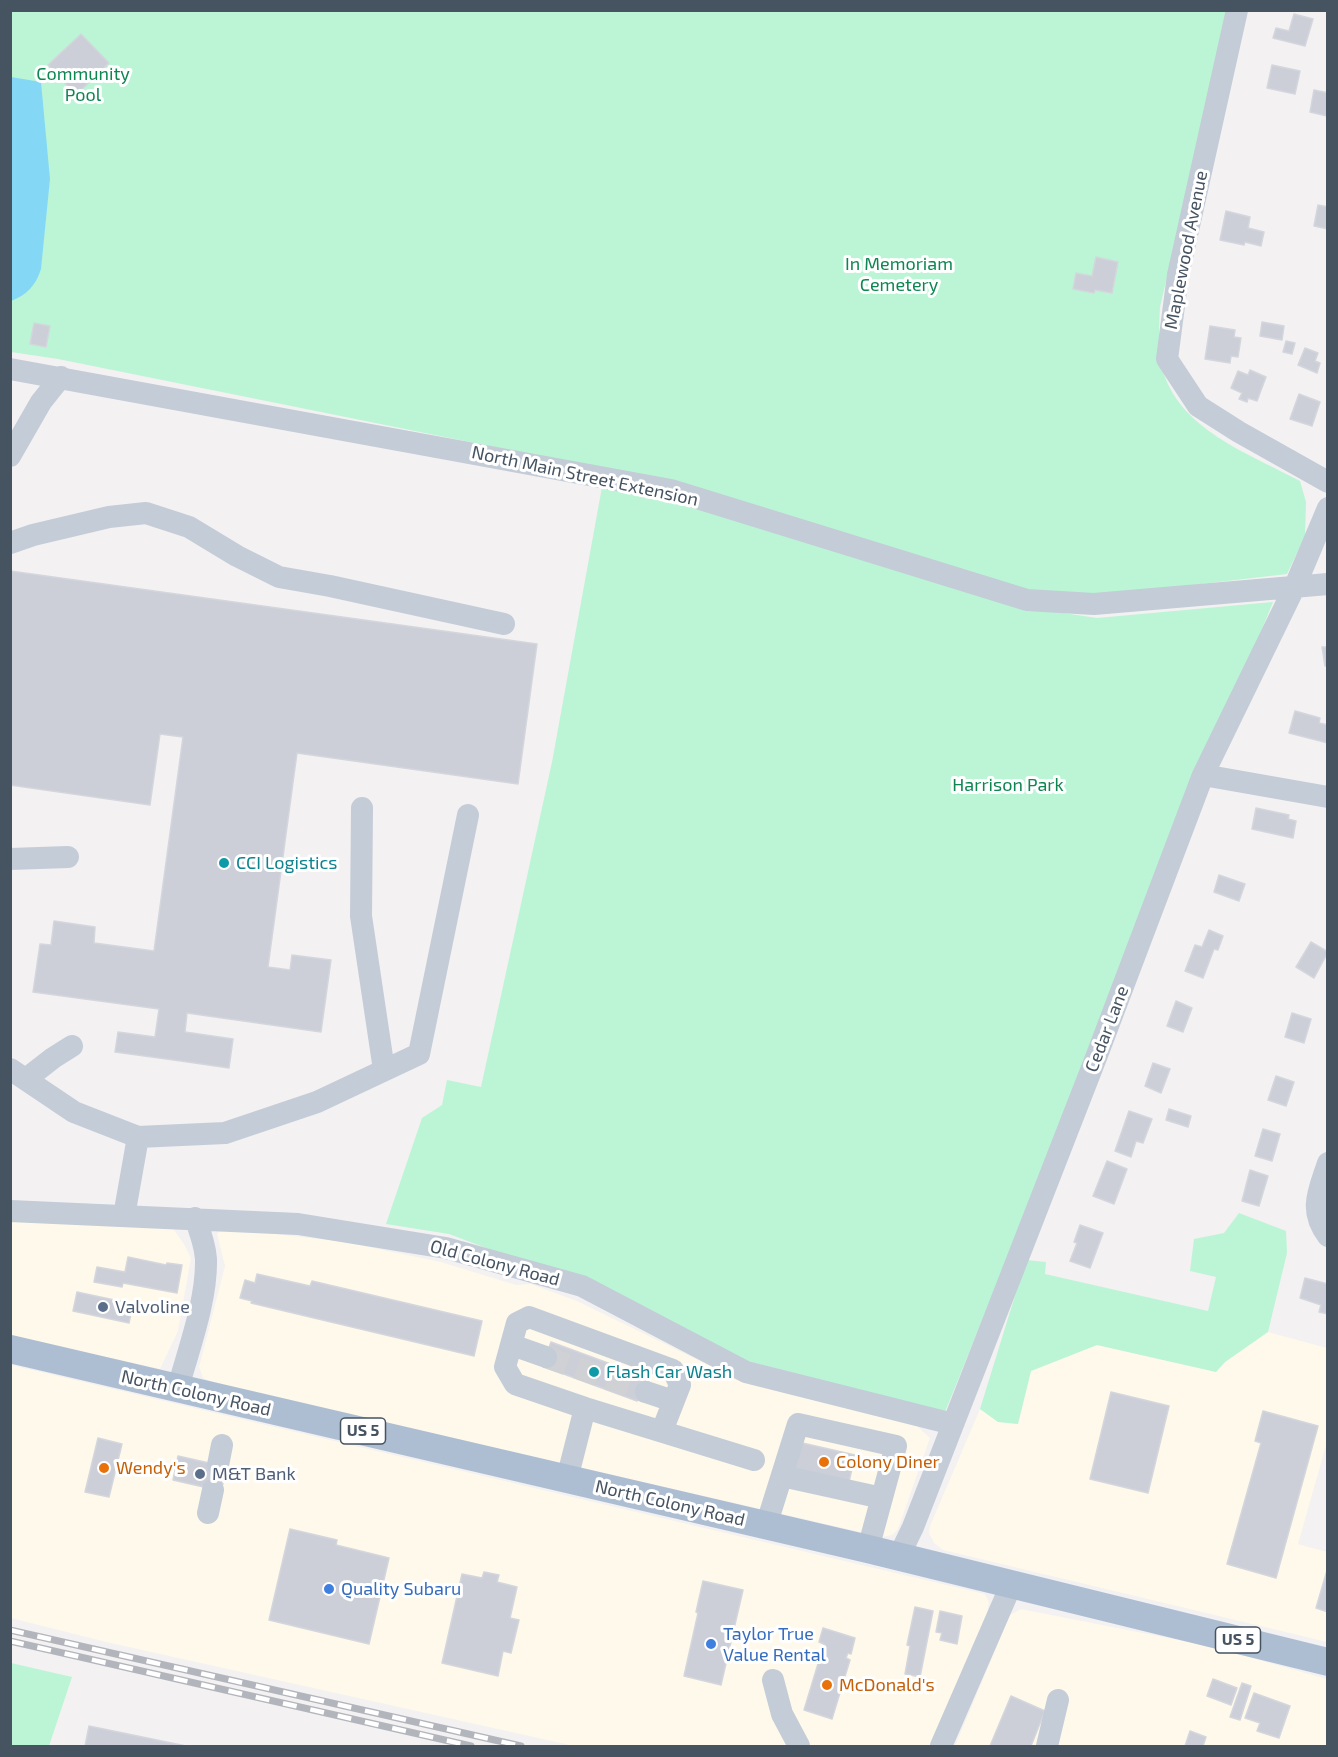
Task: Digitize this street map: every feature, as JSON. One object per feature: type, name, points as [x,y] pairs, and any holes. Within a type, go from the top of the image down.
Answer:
[{"type":"main road","name":"North Colony Road","points":[[10,1349],[899,1556],[1328,1662]]},
{"type":"street","name":"Maplewood Avenue","points":[[1237,10],[1178,275],[1167,359],[1198,406],[1328,482]]},
{"type":"street","name":"North Main Street Extension","points":[[10,369],[671,490],[1027,600],[1094,604],[1328,584]]},
{"type":"street","points":[[10,456],[41,402],[61,377]]},
{"type":"street","name":"Cedar Lane","points":[[899,1556],[913,1527],[1097,1055],[1203,775],[1295,586],[1328,508]]},
{"type":"street","points":[[10,543],[33,535],[109,517],[146,513],[189,527],[237,556],[279,577],[504,624]]},
{"type":"street","points":[[1203,775],[1328,797]]},
{"type":"street","points":[[362,808],[361,916],[384,1070]]},
{"type":"street","points":[[19,1074],[74,1112],[138,1137],[225,1133],[317,1102],[419,1054],[468,815]]},
{"type":"street","points":[[10,859],[68,857]]},
{"type":"street","points":[[19,1074],[72,1046]]},
{"type":"street","points":[[124,1216],[138,1137]]},
{"type":"street","points":[[1328,1163],[1315,1205],[1321,1228],[1328,1236]]},
{"type":"street","name":"Old Colony Road","points":[[10,1211],[298,1224],[446,1248],[582,1286],[746,1372],[953,1424]]},
{"type":"street","points":[[178,1388],[203,1293],[206,1258],[195,1218]]},
{"type":"street","points":[[662,1431],[680,1385],[673,1370],[529,1317],[517,1323],[505,1367],[515,1384],[585,1408],[754,1460]]},
{"type":"street","points":[[512,1345],[546,1356]]},
{"type":"street","points":[[646,1392],[673,1401]]},
{"type":"street","points":[[567,1479],[585,1408]]},
{"type":"street","points":[[766,1526],[798,1424],[896,1446],[868,1549]]},
{"type":"street","points":[[782,1476],[882,1498]]},
{"type":"street","points":[[208,1513],[213,1490]]},
{"type":"street","points":[[941,1746],[1012,1583]]},
{"type":"street","points":[[773,1680],[782,1714],[799,1746]]},
{"type":"street","points":[[1047,1746],[1058,1700]]},
{"type":"shaded area","points":[[11,1218],[172,1227],[191,1258],[178,1331],[160,1369],[11,1336]]},
{"type":"shaded area","points":[[223,1228],[345,1242],[441,1262],[516,1285],[531,1284],[577,1301],[743,1382],[917,1426],[930,1438],[898,1529],[892,1535],[882,1537],[218,1384],[203,1378],[199,1367],[225,1266],[217,1234]]},
{"type":"shaded area","points":[[1268,1332],[1327,1348],[1327,1442],[1298,1544],[1327,1552],[1327,1642],[943,1550],[934,1543],[929,1533],[930,1526],[980,1409],[998,1422],[1018,1424],[1031,1371],[1097,1345],[1216,1372],[1225,1362]]},
{"type":"shaded area","points":[[11,1365],[985,1594],[989,1602],[982,1641],[929,1746],[574,1746],[106,1642],[11,1618]]},
{"type":"shaded area","points":[[1021,1609],[1209,1646],[1327,1679],[1327,1746],[955,1746],[1010,1615]]},
{"type":"green space","name":"In Memoriam Cemetery","points":[[10,11],[1230,11],[1160,307],[1159,337],[1162,367],[1170,389],[1199,423],[1238,449],[1300,481],[1306,502],[1305,536],[1287,574],[1081,598],[1052,597],[658,480],[58,359],[11,352]]},
{"type":"green space","name":"Harrison Park","points":[[602,487],[714,513],[1030,608],[1097,618],[1273,602],[945,1412],[747,1361],[649,1309],[449,1234],[386,1224],[422,1118],[442,1105],[447,1080],[481,1087],[552,762]]},
{"type":"green space","points":[[1239,1213],[1286,1231],[1287,1253],[1268,1332],[1225,1362],[1216,1372],[1097,1345],[1031,1371],[1018,1424],[998,1422],[980,1409],[1026,1260],[1046,1262],[1045,1274],[1208,1311],[1216,1277],[1190,1271],[1194,1239],[1224,1233]]},
{"type":"green space","points":[[11,1663],[72,1677],[49,1746],[11,1746]]},
{"type":"water","points":[[11,77],[41,82],[50,179],[41,269],[30,289],[11,301]]},
{"type":"building","points":[[1294,14],[1313,19],[1305,46],[1273,38],[1276,28],[1289,31]]},
{"type":"building","points":[[81,34],[109,63],[76,95],[48,65]]},
{"type":"building","points":[[1272,65],[1300,71],[1295,94],[1267,88]]},
{"type":"building","points":[[1314,90],[1328,93],[1327,116],[1310,112]]},
{"type":"building","points":[[1318,205],[1328,207],[1328,229],[1314,226]]},
{"type":"building","points":[[1226,211],[1250,217],[1248,228],[1264,232],[1261,246],[1220,240]]},
{"type":"building","points":[[1096,257],[1118,262],[1112,293],[1095,290],[1094,293],[1073,289],[1076,273],[1092,276]]},
{"type":"building","points":[[1262,322],[1284,326],[1282,340],[1260,336]]},
{"type":"building","points":[[34,323],[50,326],[46,347],[30,344]]},
{"type":"building","points":[[1210,326],[1235,330],[1234,337],[1241,338],[1238,357],[1231,356],[1230,363],[1205,359]]},
{"type":"building","points":[[1286,341],[1295,343],[1292,354],[1283,352]]},
{"type":"building","points":[[1305,348],[1318,353],[1315,361],[1320,363],[1317,373],[1298,365]]},
{"type":"building","points":[[1250,370],[1266,377],[1257,401],[1248,398],[1247,402],[1239,399],[1242,393],[1231,388],[1238,371],[1248,375]]},
{"type":"building","points":[[1299,394],[1320,402],[1312,426],[1290,419]]},
{"type":"building","name":"CCI Logistics","points":[[10,571],[537,644],[518,784],[297,753],[268,967],[290,970],[292,955],[331,960],[321,1032],[187,1013],[185,1032],[233,1039],[229,1068],[115,1052],[118,1032],[155,1037],[159,1009],[33,992],[40,944],[51,945],[54,921],[95,927],[94,943],[154,951],[183,737],[160,734],[150,805],[10,785]]},
{"type":"building","points":[[1322,647],[1328,647],[1328,666],[1325,666]]},
{"type":"building","points":[[1295,711],[1320,718],[1319,723],[1328,725],[1328,743],[1289,733]]},
{"type":"building","points":[[1256,808],[1289,815],[1288,819],[1296,821],[1293,838],[1252,829]]},
{"type":"building","points":[[1219,875],[1245,884],[1239,901],[1214,892]]},
{"type":"building","points":[[1209,930],[1223,936],[1218,950],[1214,949],[1203,978],[1185,971],[1195,945],[1202,947]]},
{"type":"building","points":[[1311,942],[1328,952],[1314,978],[1296,967]]},
{"type":"building","points":[[1176,1001],[1192,1008],[1183,1032],[1167,1026]]},
{"type":"building","points":[[1292,1013],[1311,1019],[1304,1043],[1285,1037]]},
{"type":"building","points":[[1153,1063],[1170,1069],[1161,1093],[1145,1086]]},
{"type":"building","points":[[1276,1076],[1294,1082],[1286,1106],[1268,1100]]},
{"type":"building","points":[[1169,1109],[1191,1116],[1188,1127],[1166,1120]]},
{"type":"building","points":[[1129,1111],[1152,1119],[1143,1143],[1136,1141],[1131,1157],[1115,1151]]},
{"type":"building","points":[[1263,1129],[1280,1134],[1272,1161],[1255,1156]]},
{"type":"building","points":[[1107,1161],[1127,1169],[1114,1204],[1093,1196]]},
{"type":"building","points":[[1250,1170],[1268,1176],[1259,1206],[1242,1201]]},
{"type":"building","points":[[1080,1225],[1103,1233],[1090,1268],[1070,1261],[1077,1243],[1074,1242]]},
{"type":"building","points":[[128,1257],[166,1265],[167,1263],[182,1265],[177,1293],[123,1283],[122,1287],[94,1282],[97,1267],[125,1272]]},
{"type":"building","points":[[257,1274],[310,1286],[312,1281],[482,1321],[474,1356],[251,1303],[252,1301],[240,1298],[245,1280],[255,1283]]},
{"type":"building","points":[[1305,1278],[1328,1284],[1328,1314],[1319,1312],[1321,1305],[1300,1298]]},
{"type":"building","name":"Valvoline","points":[[77,1292],[133,1304],[129,1323],[73,1311]]},
{"type":"building","name":"Flash Car Wash","points":[[551,1342],[646,1377],[637,1401],[542,1366]]},
{"type":"building","points":[[1111,1392],[1169,1406],[1148,1493],[1090,1479]]},
{"type":"building","points":[[1263,1411],[1318,1426],[1276,1578],[1227,1564],[1261,1443],[1255,1441]]},
{"type":"building","name":"Wendy's","points":[[98,1438],[122,1444],[109,1497],[85,1492]]},
{"type":"building","name":"Colony Diner","points":[[798,1442],[855,1455],[849,1482],[792,1469]]},
{"type":"building","name":"M&T Bank","points":[[178,1456],[227,1467],[221,1491],[173,1480]]},
{"type":"building","name":"Quality Subaru","points":[[290,1529],[337,1540],[336,1545],[389,1558],[369,1644],[269,1620]]},
{"type":"building","points":[[1328,1567],[1328,1612],[1316,1608]]},
{"type":"building","points":[[484,1572],[499,1575],[497,1582],[517,1587],[510,1618],[519,1620],[511,1653],[503,1651],[498,1676],[442,1663],[462,1574],[482,1578]]},
{"type":"building","name":"Taylor True Value Rental","points":[[703,1581],[743,1590],[721,1685],[684,1676]]},
{"type":"building","points":[[915,1607],[933,1611],[920,1677],[905,1674],[910,1646],[907,1645]]},
{"type":"building","points":[[940,1611],[962,1616],[957,1644],[940,1640],[942,1633],[936,1632]]},
{"type":"building","name":"McDonald's","points":[[823,1628],[855,1638],[851,1654],[848,1653],[846,1658],[850,1660],[832,1719],[804,1710],[824,1644],[819,1642]]},
{"type":"building","points":[[1213,1679],[1237,1688],[1231,1705],[1207,1696]]},
{"type":"building","points":[[1242,1683],[1251,1686],[1240,1720],[1230,1717]]},
{"type":"building","points":[[1254,1693],[1290,1706],[1279,1738],[1257,1731],[1260,1723],[1245,1718]]},
{"type":"building","points":[[1011,1696],[1045,1711],[1031,1746],[990,1746]]},
{"type":"building","points":[[89,1726],[186,1746],[85,1746]]},
{"type":"building","points":[[1190,1731],[1206,1737],[1203,1746],[1185,1746]]},
{"type":"tunnel","points":[[546,1357],[646,1392]]},
{"type":"railway","points":[[10,1630],[521,1746]]},
{"type":"railway","points":[[10,1641],[471,1746]]},
{"type":"place","name":"CCI Logistics","points":[[224,863]]},
{"type":"place","name":"Valvoline","points":[[103,1307]]},
{"type":"place","name":"Flash Car Wash","points":[[594,1372]]},
{"type":"place","name":"Colony Diner","points":[[824,1462]]},
{"type":"place","name":"Wendy's","points":[[104,1468]]},
{"type":"place","name":"M&T Bank","points":[[200,1474]]},
{"type":"place","name":"Quality Subaru","points":[[329,1589]]},
{"type":"place","name":"Taylor True Value Rental","points":[[711,1644]]},
{"type":"place","name":"McDonald's","points":[[827,1685]]},
{"type":"park label","name":"Community Pool","points":[[83,84]]}]
